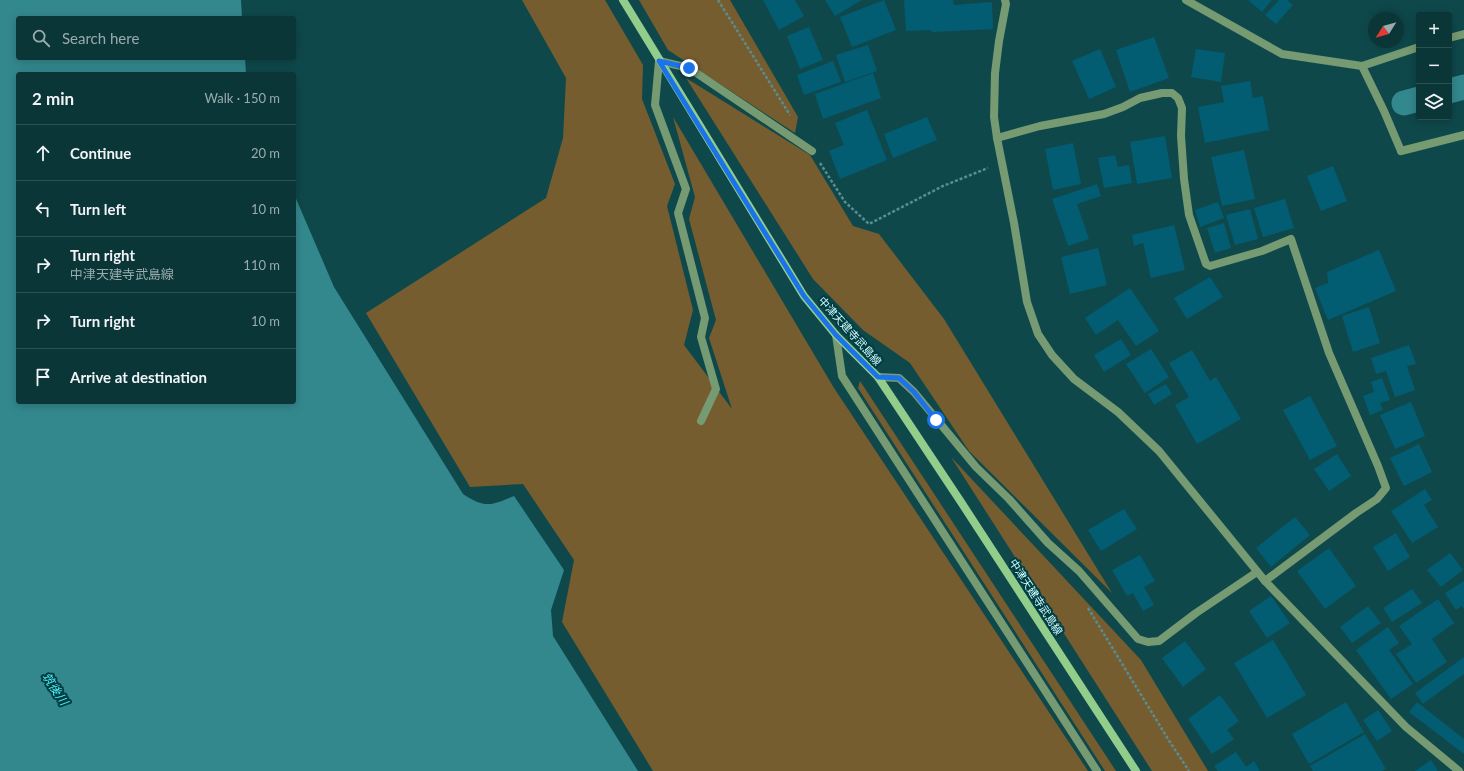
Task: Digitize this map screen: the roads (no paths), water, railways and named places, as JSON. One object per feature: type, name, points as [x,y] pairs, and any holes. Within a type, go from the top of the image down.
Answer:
[{"type":"main road","name":"中津天建寺武島線","points":[[623,0],[804,296],[836,335],[878,377],[1136,771]]},
{"type":"street","points":[[1005,0],[1006,4],[995,73],[994,117],[996,138],[1014,223],[1027,302],[1038,334],[1052,355],[1074,379],[1118,412],[1159,451],[1265,581],[1406,727],[1459,771]]},
{"type":"street","points":[[1186,0],[1282,54],[1362,66],[1416,48]]},
{"type":"street","points":[[1452,37],[1464,34]]},
{"type":"street","points":[[701,421],[716,389],[701,337],[705,318],[678,213],[686,189],[655,105],[659,61],[689,68],[812,152]]},
{"type":"street","points":[[1362,66],[1384,111],[1401,151],[1464,135]]},
{"type":"street","points":[[996,138],[1040,126],[1104,114],[1123,107],[1140,98],[1162,93],[1172,94],[1178,98],[1182,108],[1181,136],[1184,179],[1189,215],[1206,264],[1210,266],[1246,256],[1291,239],[1329,353],[1386,488],[1377,499],[1265,581]]},
{"type":"street","points":[[836,335],[842,376],[1097,771]]},
{"type":"street","points":[[878,377],[899,378],[914,392],[976,467],[1009,499],[1048,543],[1079,571],[1138,638],[1148,642],[1159,641],[1196,613],[1257,572]]},
{"type":"water","name":"筑後川","points":[[0,0],[241,0],[242,16],[16,16],[16,60],[245,60],[246,72],[16,72],[16,404],[296,404],[296,199],[334,287],[463,494],[483,504],[500,502],[514,496],[564,570],[551,610],[553,636],[638,771],[0,771]]},
{"type":"waterway","points":[[1452,90],[1464,87]]},
{"type":"waterway","points":[[1404,103],[1416,100]]}]
